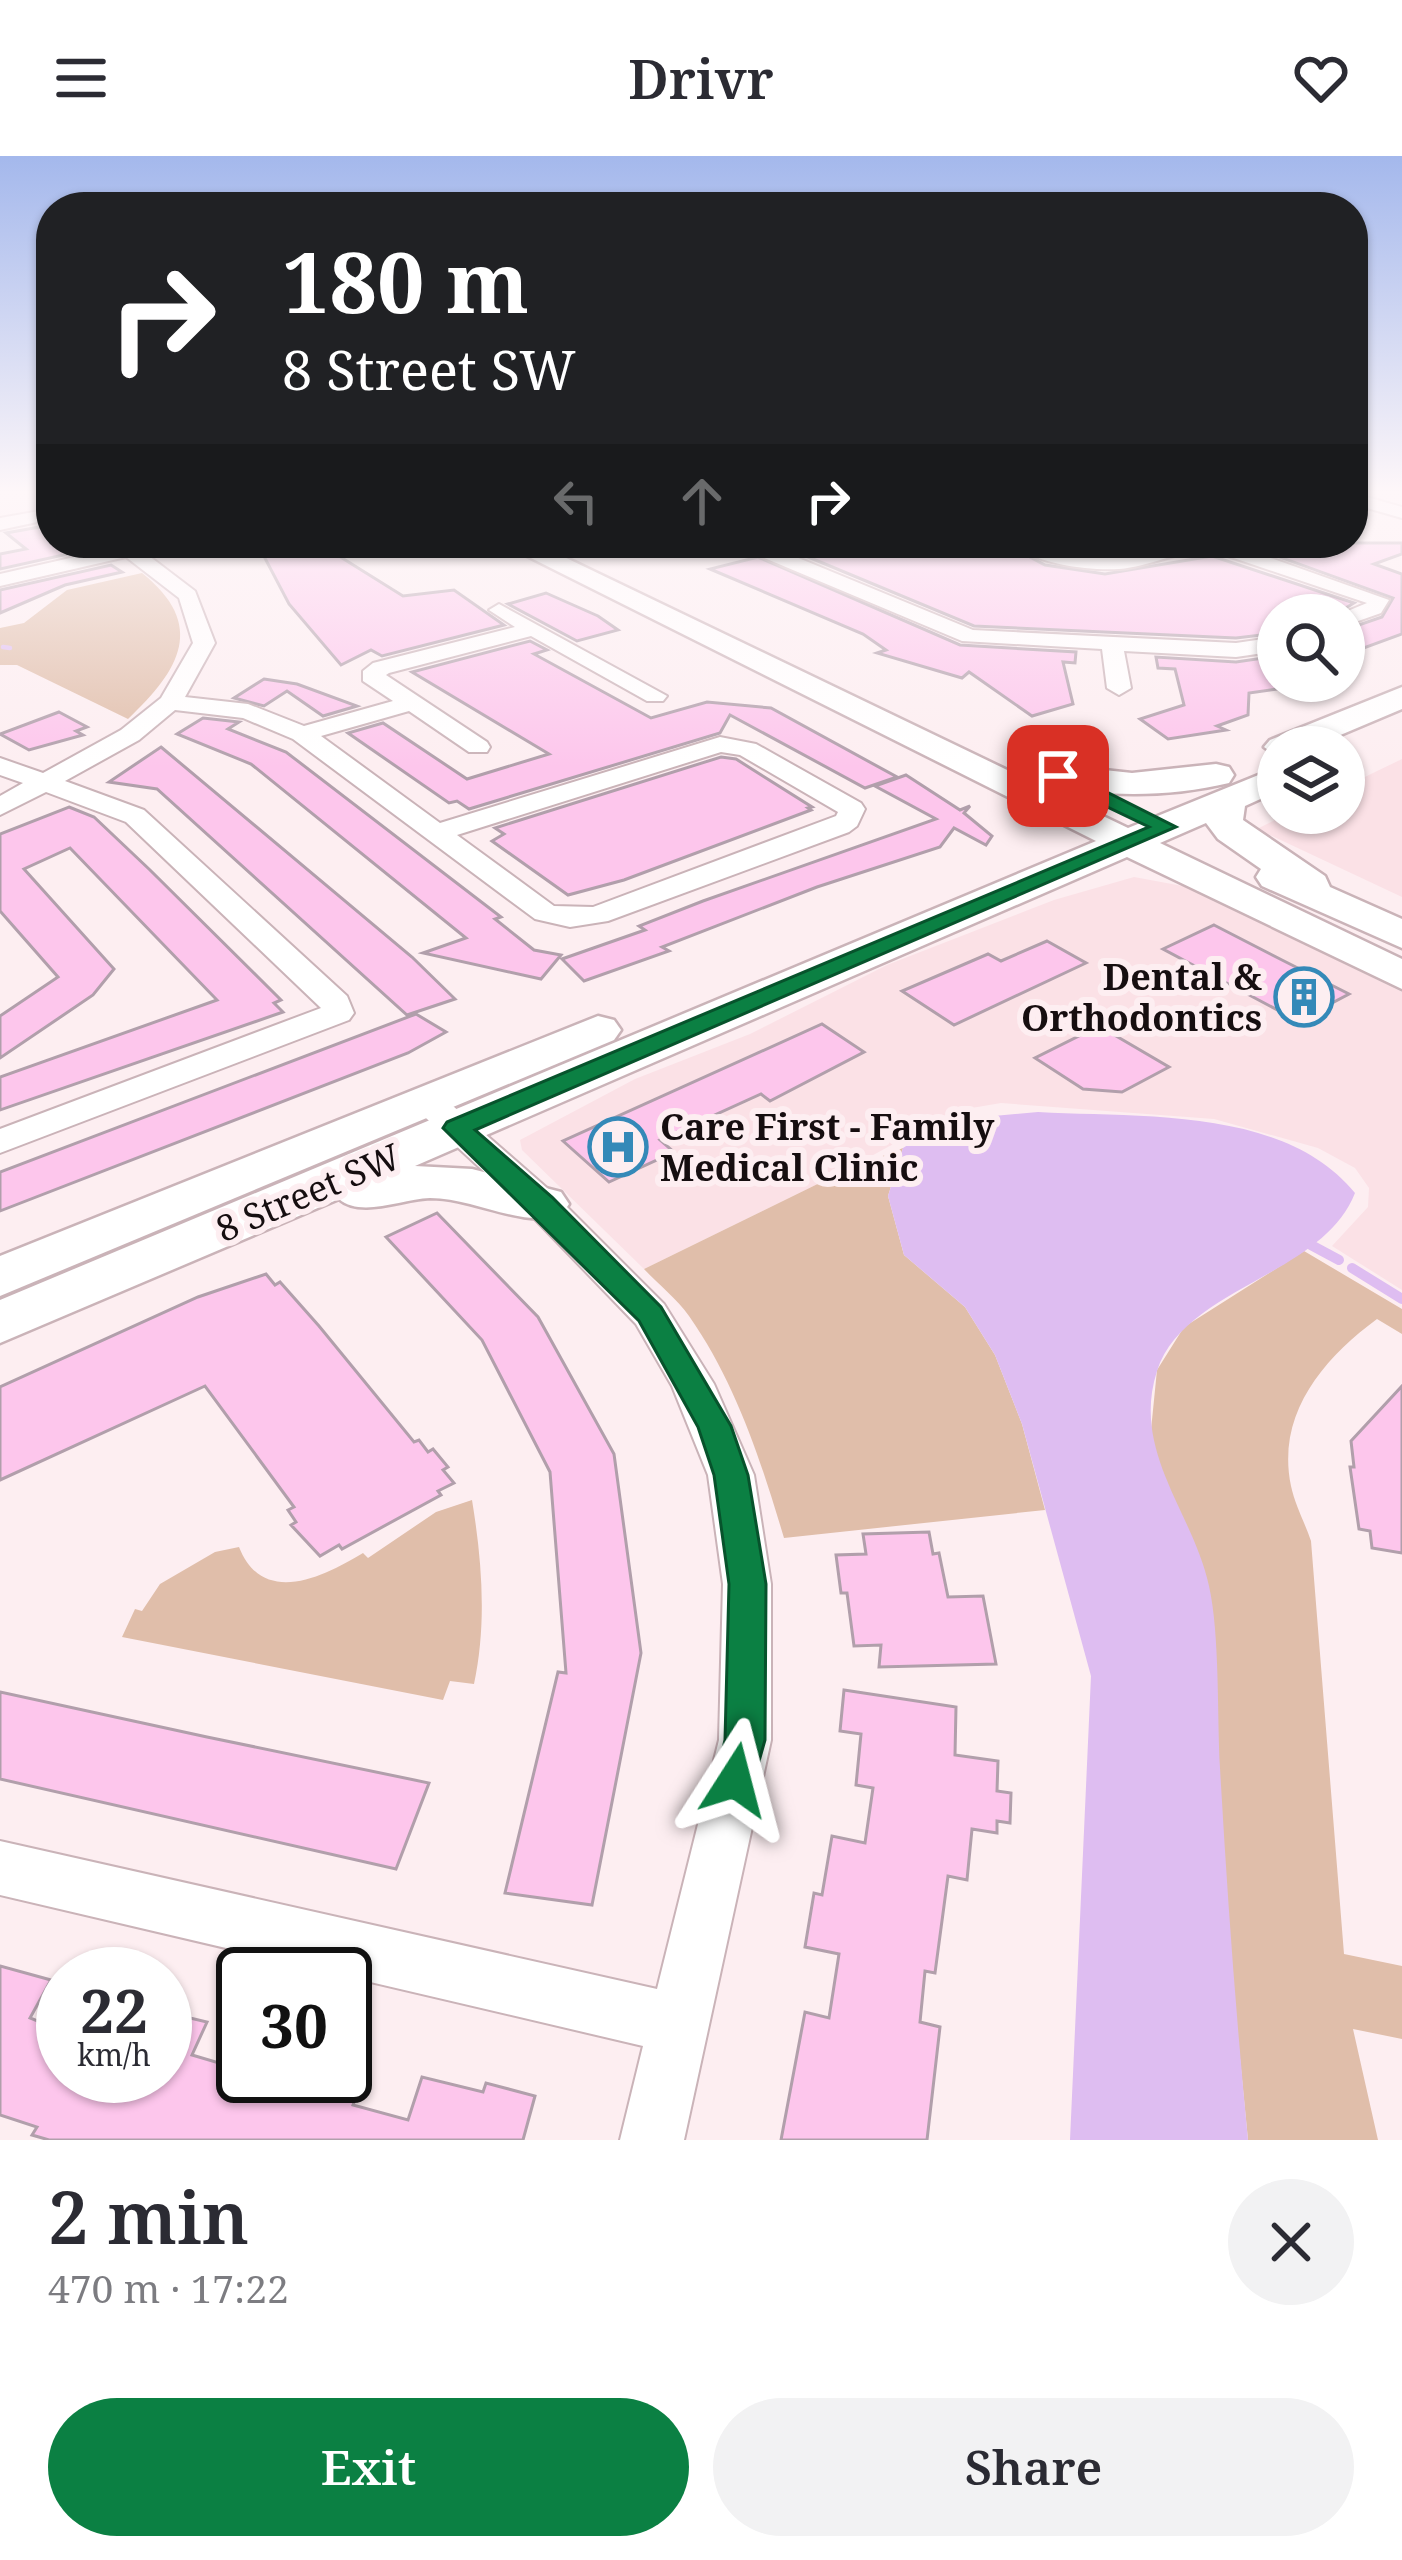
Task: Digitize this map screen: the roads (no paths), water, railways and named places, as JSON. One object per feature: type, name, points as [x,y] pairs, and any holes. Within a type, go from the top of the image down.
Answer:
[{"type":"main road","points":[[593,582],[1011,786],[1129,826],[1385,927]]},
{"type":"main road","points":[[646,582],[1058,776],[1187,872],[1402,976]]},
{"type":"main road","name":"8 Street SW","points":[[1333,726],[1402,697]]},
{"type":"main road","points":[[1365,740],[1402,724]]},
{"type":"main road","name":"8 Street SW","points":[[0,1277],[441,1114],[1221,788],[1257,764]]},
{"type":"main road","points":[[1058,776],[1221,788],[1224,822],[1248,846],[1385,927]]},
{"type":"main road","name":"8 Street SW","points":[[1221,788],[1257,782]]},
{"type":"main road","points":[[1011,786],[1040,823],[1035,864],[1187,872]]},
{"type":"main road","name":"8 Street SW","points":[[0,1323],[243,1219],[441,1114]]},
{"type":"main road","points":[[243,1219],[430,1179],[456,1180],[542,1204]]},
{"type":"street","points":[[0,807],[130,735],[170,702],[204,643],[199,616],[174,582]]},
{"type":"street","points":[[837,582],[958,632],[1257,648]]},
{"type":"street","points":[[1326,582],[1362,594]]},
{"type":"street","points":[[1365,595],[1379,600],[1365,612]]},
{"type":"street","points":[[500,610],[655,696]]},
{"type":"street","points":[[478,747],[374,682],[373,672],[534,629]]},
{"type":"street","points":[[1112,644],[1119,688]]},
{"type":"street","points":[[170,702],[248,711],[302,734],[545,913],[571,918],[598,915],[839,826],[852,815],[849,804],[747,749],[720,744],[439,832]]},
{"type":"street","points":[[302,734],[409,704]]},
{"type":"street","points":[[0,766],[135,816],[336,1003],[338,1013],[0,1142]]},
{"type":"street","points":[[441,1114],[542,1204],[650,1314],[700,1398],[731,1475],[748,1584],[745,1740],[652,2140]]},
{"type":"street","points":[[0,1868],[680,2024]]},
{"type":"waterway","points":[[3,647],[10,648]]},
{"type":"waterway","points":[[1311,1245],[1339,1260]]},
{"type":"waterway","points":[[1352,1268],[1402,1299]]},
{"type":"place","name":"Dental & Orthodontics","points":[[1304,997]]},
{"type":"place","name":"Care First - Family Medical Clinic","points":[[618,1147]]}]
